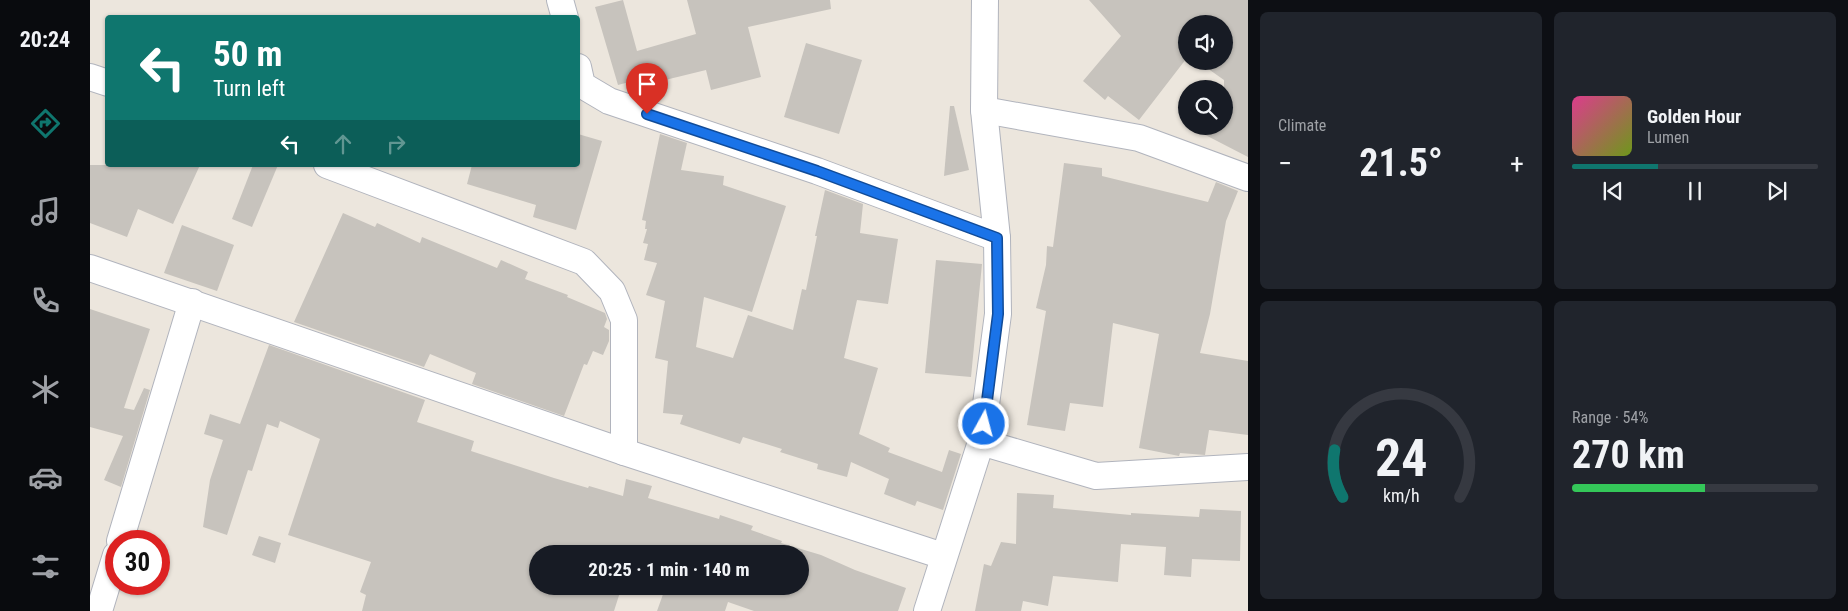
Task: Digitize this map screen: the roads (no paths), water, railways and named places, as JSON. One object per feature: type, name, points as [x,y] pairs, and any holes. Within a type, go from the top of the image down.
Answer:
[{"type":"street","points":[[560,0],[564,15]]},
{"type":"street","points":[[927,611],[981,442],[998,314],[997,238],[984,110],[985,0]]},
{"type":"street","points":[[580,76],[582,85],[609,101],[817,171],[997,238]]},
{"type":"street","points":[[90,77],[105,82]]},
{"type":"street","points":[[984,110],[1140,138],[1248,178]]},
{"type":"street","points":[[332,167],[584,262],[612,291],[624,320],[624,452]]},
{"type":"street","points":[[90,268],[624,452],[944,556]]},
{"type":"street","points":[[123,530],[192,302]]},
{"type":"street","points":[[981,442],[1096,476],[1248,467]]},
{"type":"street","points":[[100,611],[105,594]]}]
